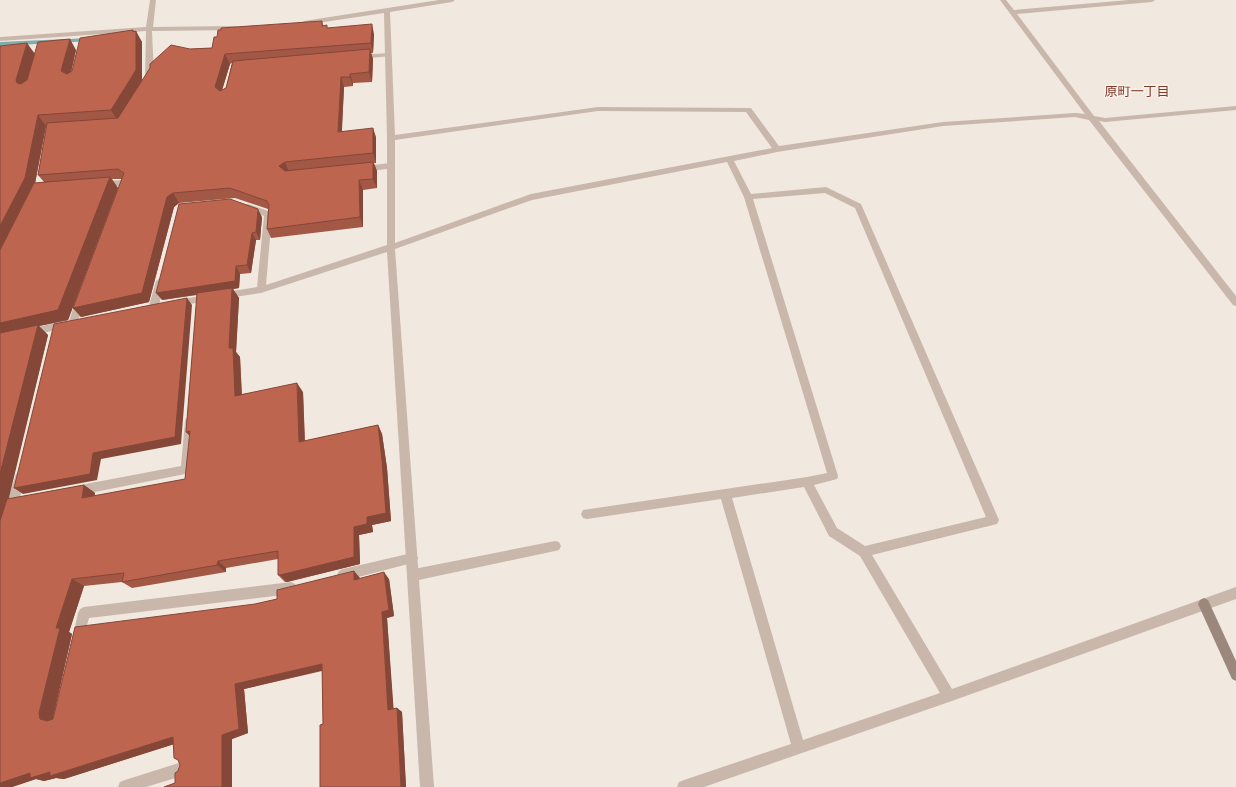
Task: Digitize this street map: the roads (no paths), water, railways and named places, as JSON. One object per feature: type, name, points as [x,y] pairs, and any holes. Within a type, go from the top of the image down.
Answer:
[{"type":"street","points":[[146,83],[150,76],[150,29],[153,0]]},
{"type":"street","points":[[300,24],[387,11],[416,3],[452,0]]},
{"type":"street","points":[[1003,0],[1092,118],[1236,303]]},
{"type":"street","points":[[1013,12],[1152,0]]},
{"type":"street","points":[[387,11],[391,138],[391,247],[427,787]]},
{"type":"street","points":[[0,39],[44,40],[84,38],[150,29],[245,28]]},
{"type":"street","points":[[350,58],[389,55]]},
{"type":"street","points":[[162,276],[158,306],[199,303],[261,290],[391,247],[531,197],[777,149],[943,124],[1075,115],[1105,120],[1236,108]]},
{"type":"street","points":[[391,138],[598,109],[748,110],[777,149]]},
{"type":"street","points":[[587,514],[807,482],[833,476],[748,197],[730,159]]},
{"type":"street","points":[[352,170],[391,166]]},
{"type":"street","points":[[94,185],[126,183],[120,197]]},
{"type":"street","points":[[748,197],[826,190],[858,206],[993,520],[864,552]]},
{"type":"street","points":[[242,205],[268,214],[261,290]]},
{"type":"street","points":[[21,335],[55,331],[77,322],[84,293]]},
{"type":"street","points":[[61,493],[186,470],[191,408]]},
{"type":"street","points":[[9,517],[18,501],[23,464]]},
{"type":"street","points":[[807,482],[833,532],[864,552],[949,696]]},
{"type":"street","points":[[725,494],[799,748]]},
{"type":"street","points":[[414,575],[555,546]]},
{"type":"street","points":[[331,578],[412,558]]},
{"type":"street","points":[[75,650],[84,613],[287,589],[302,585]]},
{"type":"street","points":[[684,787],[949,696],[1236,592]]},
{"type":"street","points":[[1204,604],[1236,675]]},
{"type":"street","points":[[125,787],[182,769]]},
{"type":"waterway","points":[[0,44],[90,40]]},
{"type":"district","name":"原町一丁目","points":[[1137,91]]}]
